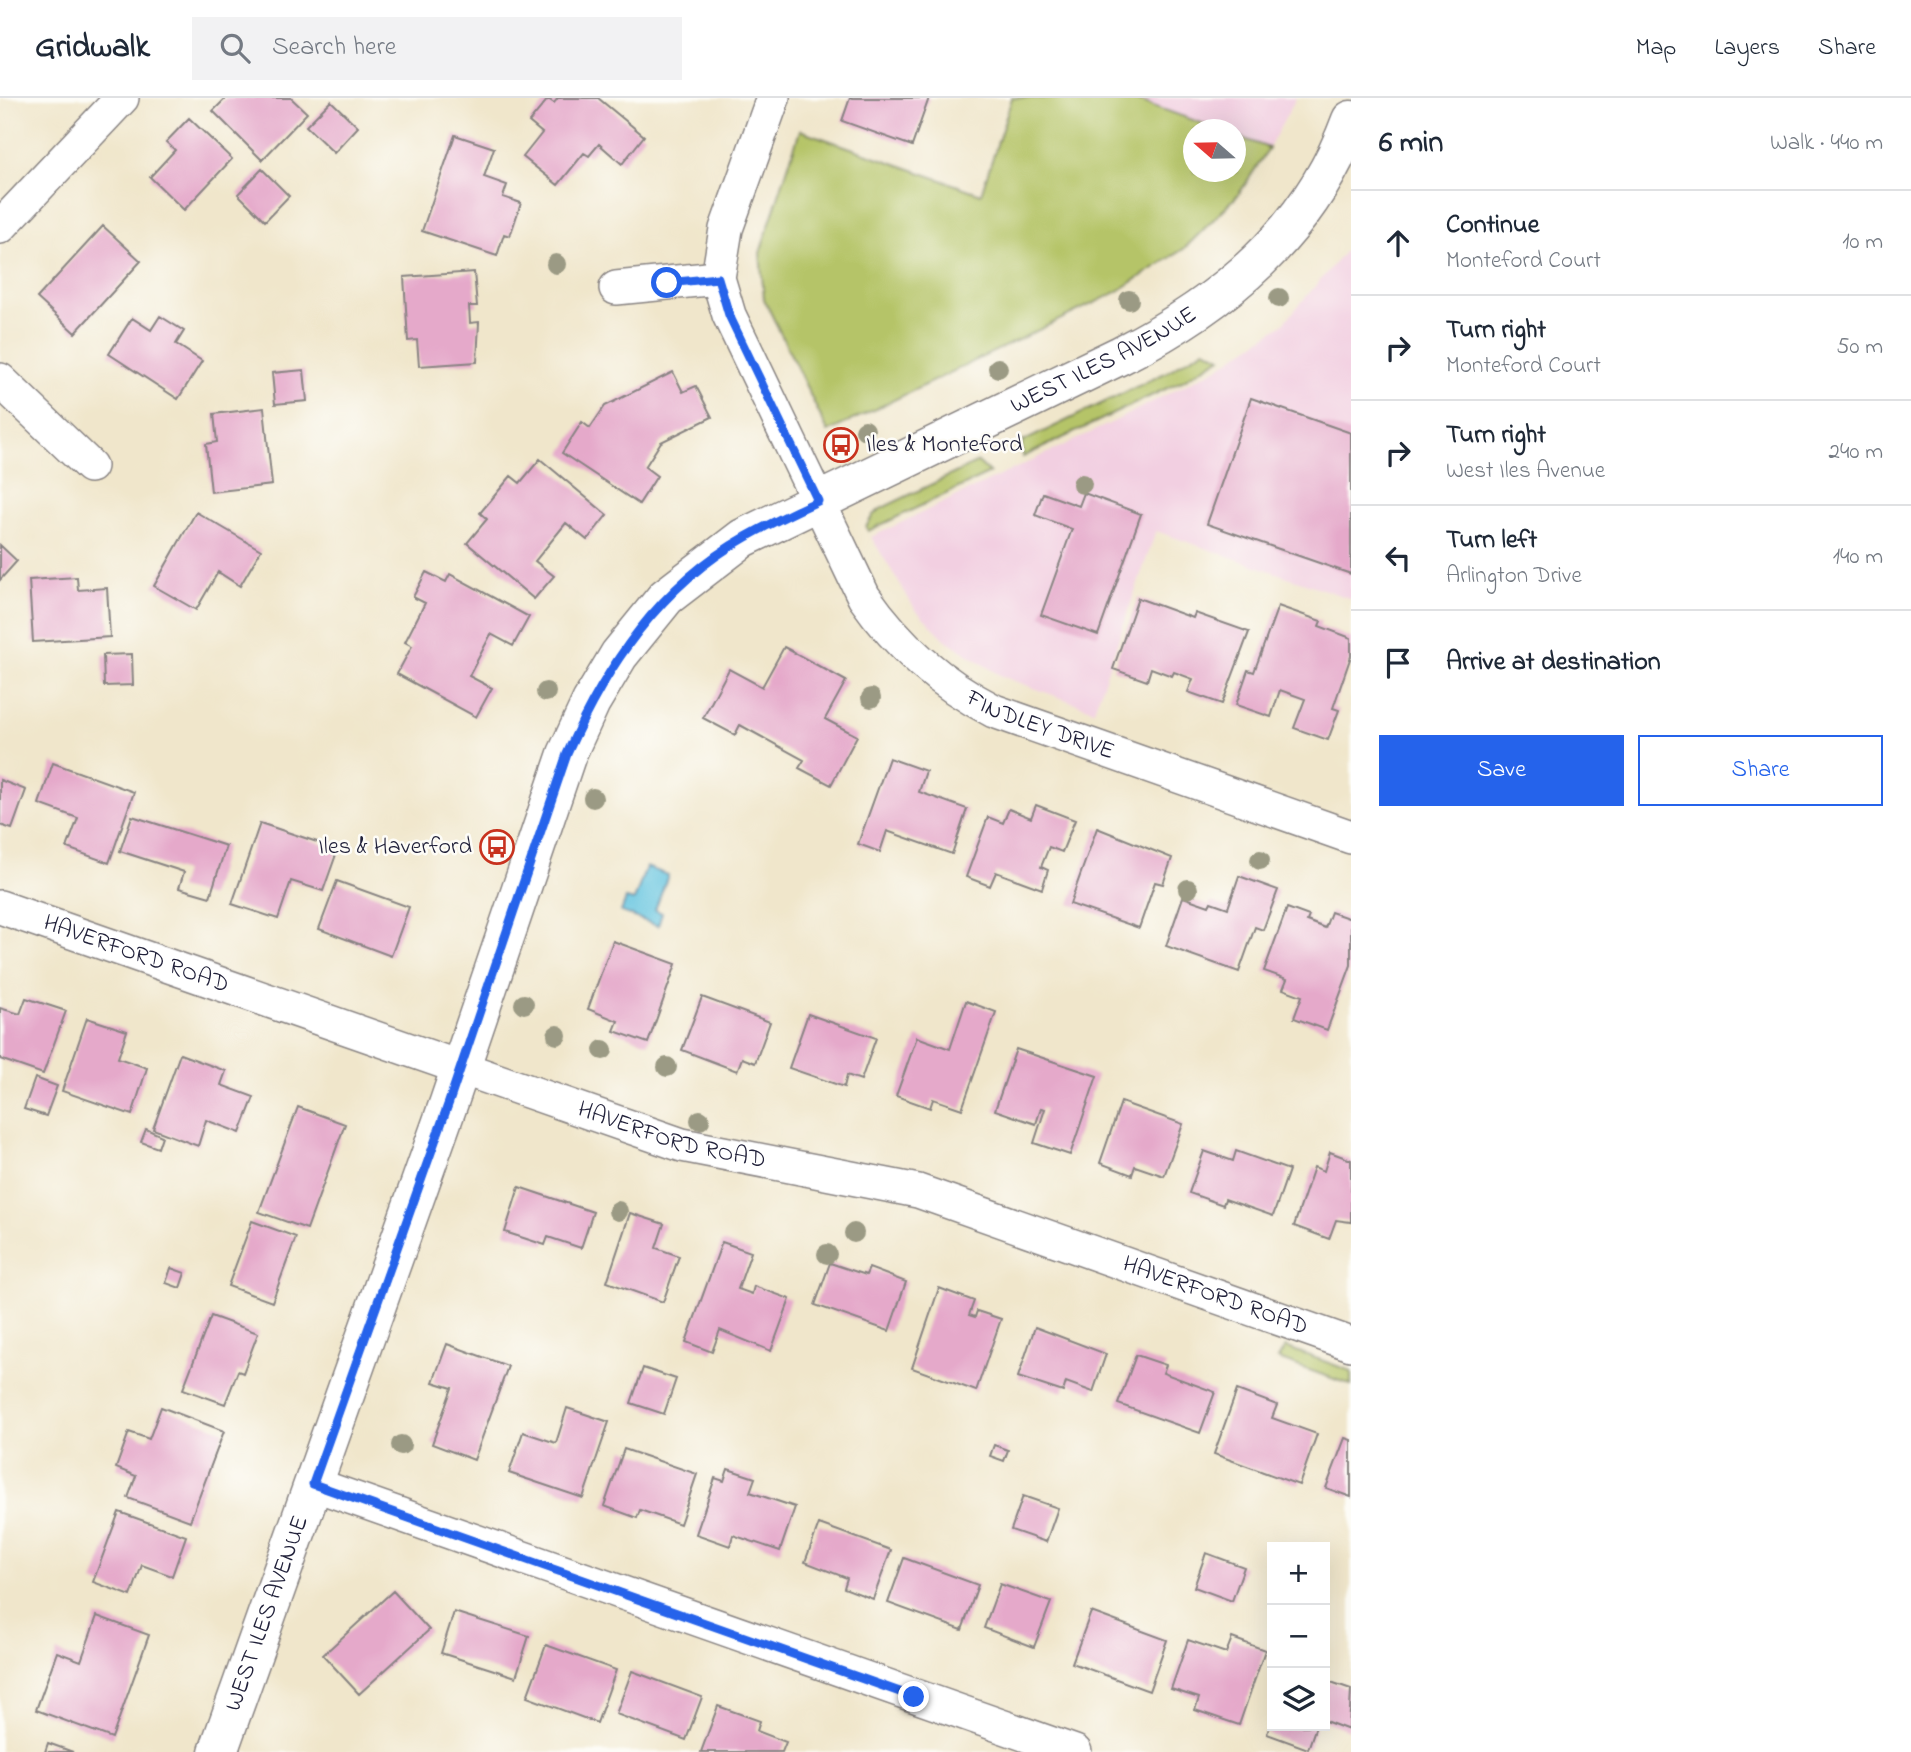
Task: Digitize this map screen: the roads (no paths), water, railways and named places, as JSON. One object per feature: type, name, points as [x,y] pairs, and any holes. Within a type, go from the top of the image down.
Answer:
[{"type":"street","points":[[0,227],[122,98]]},
{"type":"street","points":[[616,288],[718,278],[726,229],[773,98]]},
{"type":"street","name":"WEST ILES AVENUE","points":[[218,1752],[461,1068],[567,754],[590,702],[619,655],[666,597],[743,538],[1121,355],[1164,333],[1217,299],[1269,250],[1301,213],[1335,158],[1351,120]]},
{"type":"street","name":"FINDLEY DRIVE","points":[[718,278],[729,315],[864,597],[883,623],[922,664],[970,698],[994,711],[1351,836]]},
{"type":"street","points":[[0,380],[90,466]]},
{"type":"street","name":"HAVERFORD ROAD","points":[[0,907],[682,1145],[918,1191],[1351,1345]]},
{"type":"street","points":[[313,1484],[1075,1752]]},
{"type":"water","points":[[646,867],[668,875],[655,910],[662,913],[658,926],[621,912],[626,899],[634,901]]},
{"type":"place","name":"Iles & Monteford","points":[[841,445]]},
{"type":"place","name":"Iles & Haverford","points":[[497,847]]}]
